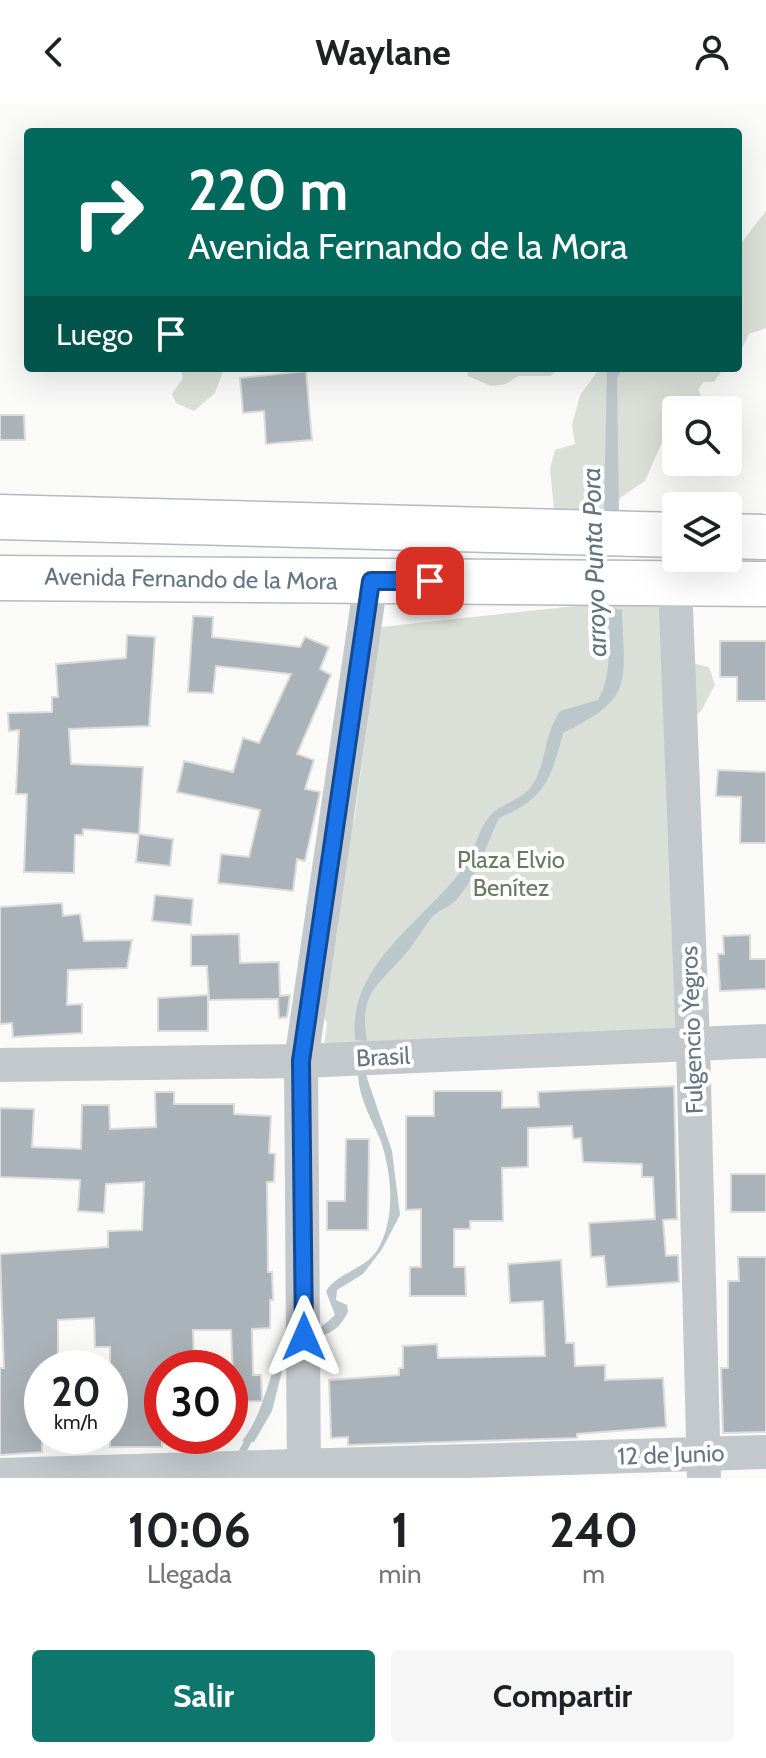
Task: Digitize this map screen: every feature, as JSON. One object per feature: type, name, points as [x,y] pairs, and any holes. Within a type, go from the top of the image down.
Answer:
[{"type":"main road","points":[[0,517],[662,535]]},
{"type":"main road","points":[[742,536],[766,537]]},
{"type":"main road","name":"Avenida Fernando de la Mora","points":[[0,578],[766,584]]},
{"type":"street","points":[[304,1472],[301,1061],[371,581]]},
{"type":"street","name":"Fulgencio Yegros","points":[[659,583],[693,1044],[704,1466]]},
{"type":"street","name":"Brasil","points":[[0,1065],[301,1061],[766,1041]]},
{"type":"street","name":"12 de Junio","points":[[0,1475],[228,1469],[304,1472],[704,1466],[766,1452]]},
{"type":"green space","points":[[766,211],[766,328],[749,334],[742,348],[742,242]]},
{"type":"green space","points":[[181,372],[223,372],[215,393],[194,411],[176,403],[172,394],[183,378]]},
{"type":"green space","points":[[467,372],[554,372],[551,376],[518,376],[506,384],[491,386],[468,376]]},
{"type":"green space","points":[[597,372],[721,372],[714,382],[704,382],[698,389],[701,396],[662,396],[662,442],[645,481],[620,498],[612,524],[555,519],[550,469],[555,450],[575,444],[572,425],[580,395]]},
{"type":"green space","name":"Plaza Elvio Benítez","points":[[667,596],[692,663],[709,667],[715,685],[701,711],[685,726],[677,1031],[324,1046],[327,1023],[322,1013],[338,927],[342,842],[354,821],[381,627]]},
{"type":"shaded area","points":[[607,372],[620,372],[617,378],[619,511],[604,510]]},
{"type":"shaded area","points":[[606,607],[622,610],[623,672],[614,698],[586,721],[563,733],[544,786],[527,803],[499,818],[464,889],[454,902],[432,917],[407,952],[377,985],[365,1013],[367,1041],[355,1040],[356,1013],[363,988],[376,966],[465,866],[489,817],[524,794],[533,784],[560,711],[598,700],[608,666]]},
{"type":"shaded area","points":[[358,1075],[366,1075],[392,1151],[400,1215],[382,1249],[363,1274],[337,1290],[336,1300],[347,1305],[348,1312],[336,1328],[319,1337],[318,1330],[335,1315],[326,1291],[337,1279],[373,1256],[388,1223],[390,1195],[384,1152],[363,1100]]},
{"type":"shaded area","points":[[290,1335],[295,1350],[283,1367],[272,1411],[254,1442],[248,1442],[248,1433]]},
{"type":"building","points":[[306,372],[312,440],[266,444],[264,411],[243,413],[240,378]]},
{"type":"building","points":[[0,415],[24,415],[25,440],[0,440]]},
{"type":"building","points":[[193,616],[213,617],[212,637],[300,647],[305,637],[329,647],[320,669],[331,675],[297,754],[314,760],[305,789],[320,792],[305,861],[297,859],[293,891],[218,883],[221,854],[249,857],[260,810],[177,792],[184,761],[233,772],[243,738],[259,743],[291,674],[216,666],[213,693],[188,692]]},
{"type":"building","points":[[127,635],[155,637],[149,726],[69,729],[71,764],[143,767],[139,834],[83,829],[83,835],[75,835],[74,873],[24,872],[27,794],[16,794],[19,730],[9,731],[8,713],[52,712],[52,697],[58,697],[56,664],[126,658]]},
{"type":"building","points":[[720,641],[766,641],[766,701],[737,701],[737,677],[720,677]]},
{"type":"building","points":[[718,770],[766,772],[766,843],[740,843],[741,797],[716,796]]},
{"type":"building","points":[[139,834],[173,839],[170,866],[136,862]]},
{"type":"building","points":[[155,895],[193,899],[191,925],[152,921]]},
{"type":"building","points":[[62,903],[63,916],[80,914],[84,941],[132,940],[127,968],[68,970],[67,1005],[82,1004],[82,1033],[13,1037],[12,1023],[0,1024],[0,907]]},
{"type":"building","points":[[239,934],[240,963],[279,962],[280,996],[290,995],[287,1017],[279,1018],[278,999],[209,1000],[207,966],[191,966],[191,935]]},
{"type":"building","points":[[750,935],[750,959],[766,959],[766,989],[720,991],[718,954],[724,954],[723,936]]},
{"type":"building","points":[[208,995],[208,1031],[158,1031],[158,998]]},
{"type":"building","points":[[674,1086],[677,1219],[663,1220],[666,1256],[678,1255],[679,1282],[607,1287],[604,1256],[591,1257],[589,1223],[655,1219],[653,1177],[642,1177],[642,1164],[583,1162],[581,1138],[573,1139],[572,1126],[528,1128],[528,1167],[502,1168],[503,1221],[470,1221],[470,1229],[454,1229],[454,1267],[465,1267],[466,1296],[410,1296],[410,1267],[421,1267],[421,1209],[406,1210],[406,1116],[434,1116],[434,1091],[502,1091],[502,1108],[539,1107],[538,1092]]},
{"type":"building","points":[[155,1092],[174,1092],[174,1104],[234,1104],[234,1114],[271,1116],[269,1153],[275,1154],[274,1182],[267,1182],[268,1272],[272,1272],[273,1300],[270,1300],[270,1328],[252,1329],[253,1375],[261,1375],[262,1401],[248,1402],[248,1350],[232,1350],[231,1330],[193,1330],[194,1350],[144,1350],[144,1447],[128,1447],[128,1350],[95,1347],[94,1318],[58,1320],[58,1350],[24,1350],[24,1453],[0,1455],[0,1368],[4,1368],[0,1254],[108,1247],[108,1231],[142,1230],[144,1182],[106,1184],[104,1213],[78,1211],[80,1180],[0,1177],[0,1108],[34,1109],[32,1147],[81,1149],[82,1105],[109,1105],[110,1129],[156,1127]]},
{"type":"building","points":[[346,1139],[369,1139],[368,1230],[327,1230],[327,1201],[345,1201]]},
{"type":"building","points":[[731,1174],[766,1174],[766,1212],[731,1212]]},
{"type":"building","points":[[738,1257],[766,1257],[766,1432],[723,1433],[721,1368],[728,1368],[728,1281],[739,1281]]},
{"type":"building","points":[[561,1260],[566,1343],[574,1343],[575,1366],[605,1365],[605,1380],[663,1378],[666,1427],[577,1434],[577,1438],[348,1445],[348,1437],[331,1438],[329,1380],[399,1375],[399,1368],[403,1368],[403,1346],[437,1344],[438,1358],[545,1356],[543,1301],[510,1303],[508,1264]]},
{"type":"waterway","name":"arroyo Punta Pora","points":[[239,1458],[252,1434]]},
{"type":"route","points":[[304,1337],[301,1061],[371,581],[430,581]]}]
